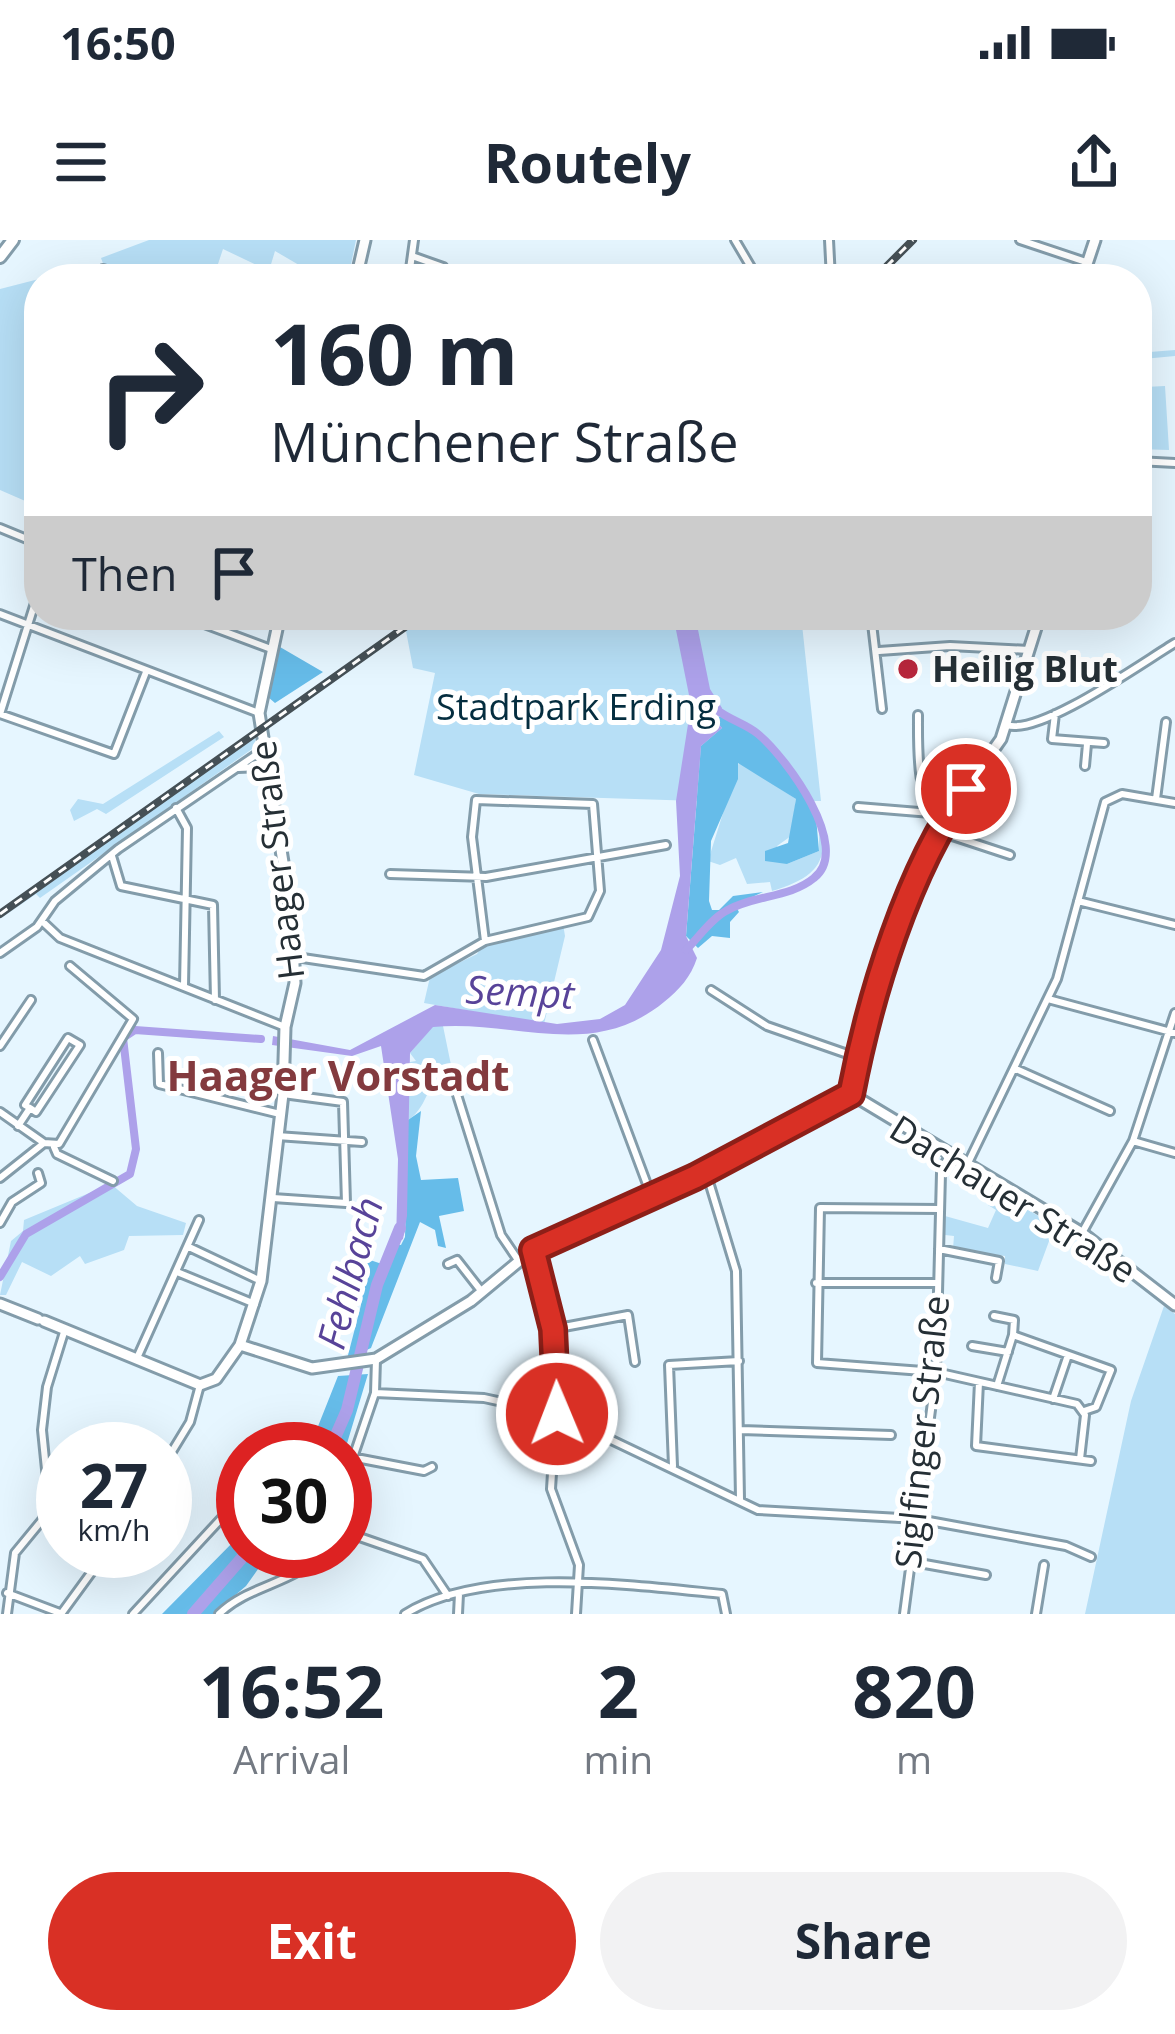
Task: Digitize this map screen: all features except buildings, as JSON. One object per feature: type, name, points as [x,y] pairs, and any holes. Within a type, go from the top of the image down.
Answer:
[{"type":"main road","points":[[0,257],[14,240]]},
{"type":"street","points":[[411,264],[414,240]]},
{"type":"street","points":[[1020,240],[1087,262],[1095,240]]},
{"type":"street","points":[[412,256],[435,264]]},
{"type":"street","points":[[25,630],[0,714],[114,754],[146,673]]},
{"type":"street","points":[[39,630],[259,713]]},
{"type":"street","points":[[218,630],[271,650]]},
{"type":"street","name":"Haager Straße","points":[[240,1345],[267,1248],[296,957],[259,713],[276,630]]},
{"type":"street","points":[[875,630],[882,709]]},
{"type":"street","points":[[0,1319],[3,1305],[140,1356],[200,1385],[216,1379],[240,1345],[311,1368],[376,1359],[482,1292],[533,1250],[705,1170],[851,1094],[910,897],[939,828],[1007,725],[1035,630]]},
{"type":"street","points":[[1007,725],[1017,728],[1055,714],[1175,643]]},
{"type":"street","points":[[879,651],[950,646],[1029,650]]},
{"type":"street","points":[[1055,714],[1052,739],[1104,743]]},
{"type":"street","points":[[918,716],[918,755],[939,828],[1010,856]]},
{"type":"street","points":[[1156,800],[1166,722]]},
{"type":"street","points":[[1085,766],[1087,744]]},
{"type":"street","points":[[0,953],[42,921],[55,901],[111,855],[266,748]]},
{"type":"street","points":[[229,771],[254,764],[269,768]]},
{"type":"street","points":[[966,1166],[1048,998],[1107,798],[1122,794],[1175,803]]},
{"type":"street","points":[[296,957],[424,976],[485,941],[588,917],[598,901],[593,805],[479,797],[472,837],[485,941]]},
{"type":"street","points":[[858,806],[931,813]]},
{"type":"street","points":[[176,808],[187,828],[184,986]]},
{"type":"street","points":[[390,874],[477,877],[666,845]]},
{"type":"street","points":[[111,855],[118,864],[121,886],[213,905],[215,1000]]},
{"type":"street","points":[[1078,901],[1175,925]]},
{"type":"street","points":[[42,921],[61,938],[184,986],[285,1037]]},
{"type":"street","points":[[54,1147],[98,1084],[122,1030],[133,1019],[70,966]]},
{"type":"street","points":[[711,990],[767,1026],[859,1058]]},
{"type":"street","points":[[1048,998],[1173,1032]]},
{"type":"street","points":[[0,1046],[31,1000]]},
{"type":"street","points":[[1082,1233],[1133,1142],[1173,1032],[1175,1013]]},
{"type":"street","points":[[68,1038],[80,1046],[36,1112],[30,1108],[25,1105],[68,1038]]},
{"type":"street","points":[[593,1040],[651,1195]]},
{"type":"street","points":[[158,1053],[159,1084],[280,1114]]},
{"type":"street","points":[[1016,1069],[1110,1111]]},
{"type":"street","points":[[453,1082],[501,1235],[518,1260]]},
{"type":"street","points":[[270,1197],[346,1203],[343,1102],[283,1094]]},
{"type":"street","name":"Dachauer Straße","points":[[851,1094],[947,1156],[1082,1233],[1175,1305]]},
{"type":"street","points":[[18,1126],[30,1108]]},
{"type":"street","points":[[0,1112],[54,1147]]},
{"type":"street","points":[[277,1136],[362,1142]]},
{"type":"street","points":[[1133,1142],[1175,1153]]},
{"type":"street","points":[[0,1178],[30,1161],[44,1144]]},
{"type":"street","points":[[54,1147],[57,1154],[113,1181]]},
{"type":"street","name":"Siglfinger Straße","points":[[904,1614],[935,1372],[940,1173],[947,1156]]},
{"type":"street","points":[[705,1170],[736,1271],[740,1499]]},
{"type":"street","points":[[0,1223],[12,1202],[41,1184],[38,1173]]},
{"type":"street","points":[[940,1209],[820,1208],[817,1363],[935,1372],[1053,1399],[1084,1411],[1096,1407],[1111,1370],[1013,1335]]},
{"type":"street","points":[[140,1356],[199,1220]]},
{"type":"street","points":[[189,1247],[260,1281]]},
{"type":"street","name":"Siglfinger Straße","points":[[939,1249],[999,1262],[996,1277]]},
{"type":"street","points":[[533,1250],[553,1329],[557,1414],[552,1497],[579,1580],[576,1614]]},
{"type":"street","points":[[448,1264],[457,1259],[482,1292]]},
{"type":"street","points":[[177,1272],[255,1304]]},
{"type":"street","points":[[816,1283],[938,1283]]},
{"type":"street","points":[[553,1329],[628,1316],[635,1362]]},
{"type":"street","points":[[994,1316],[1014,1320],[997,1386]]},
{"type":"street","points":[[43,1422],[47,1387],[65,1330]]},
{"type":"street","points":[[972,1346],[1008,1352]]},
{"type":"street","points":[[1053,1399],[1068,1354]]},
{"type":"street","points":[[364,1422],[375,1393],[376,1359]]},
{"type":"street","points":[[673,1467],[669,1366],[739,1361]]},
{"type":"street","points":[[979,1382],[976,1446],[1091,1461]]},
{"type":"street","points":[[190,1422],[200,1385]]},
{"type":"street","points":[[375,1393],[484,1398],[557,1414],[758,1510],[914,1520],[1066,1546],[1091,1557]]},
{"type":"street","points":[[1080,1459],[1084,1411]]},
{"type":"street","points":[[741,1430],[891,1435]]},
{"type":"street","points":[[372,1461],[424,1472],[432,1467]]},
{"type":"street","points":[[134,1614],[216,1524]]},
{"type":"street","points":[[7,1614],[15,1553],[36,1528]]},
{"type":"street","points":[[372,1541],[423,1559],[448,1595]]},
{"type":"street","points":[[908,1561],[986,1575]]},
{"type":"street","points":[[1036,1614],[1044,1565]]},
{"type":"street","points":[[7,1594],[61,1614],[87,1578]]},
{"type":"street","points":[[219,1614],[245,1594],[287,1578]]},
{"type":"street","points":[[405,1614],[448,1595],[579,1580],[726,1597],[726,1614]]},
{"type":"street","points":[[458,1614],[459,1594]]},
{"type":"green space","points":[[149,240],[356,240],[351,264],[297,264],[275,251],[271,264],[254,264],[223,249],[218,264],[103,264],[101,258]]},
{"type":"green space","points":[[24,283],[24,500],[0,490],[0,289]]},
{"type":"green space","points":[[1175,350],[1175,356],[1152,358],[1152,352]]},
{"type":"green space","points":[[1165,386],[1169,450],[1152,449],[1152,387]]},
{"type":"green space","name":"Stadtpark Erding","points":[[803,630],[821,801],[809,801],[758,731],[731,716],[698,801],[479,794],[414,775],[435,673],[413,668],[406,631]]},
{"type":"green space","points":[[219,731],[224,737],[106,814],[97,809],[74,821],[70,810],[78,799],[103,804]]},
{"type":"green space","points":[[256,734],[255,747],[40,898],[36,894],[0,919]]},
{"type":"green space","points":[[739,762],[796,799],[791,836],[777,846],[787,864],[819,851],[819,818],[823,847],[816,866],[799,880],[772,891],[770,882],[747,884],[736,858],[720,865],[708,861]]},
{"type":"green space","points":[[563,924],[565,936],[544,1024],[424,1003],[430,977],[477,954],[484,943]]},
{"type":"green space","points":[[433,1026],[443,1026],[451,1065],[437,1077],[408,1120],[410,1062],[416,1061],[410,1053]]},
{"type":"green space","points":[[111,1184],[137,1206],[186,1223],[183,1235],[129,1236],[124,1250],[85,1264],[80,1256],[51,1276],[22,1262],[6,1295],[0,1295],[11,1241],[23,1231],[24,1220]]},
{"type":"green space","points":[[995,1192],[1055,1225],[1038,1271],[1005,1264],[1005,1256],[953,1249],[954,1236],[945,1235],[945,1216],[988,1228],[996,1210],[988,1205]]},
{"type":"green space","points":[[1164,1306],[1175,1314],[1175,1614],[1085,1614],[1131,1401]]},
{"type":"shaded area","points":[[676,630],[698,630],[710,689],[722,708],[716,721],[722,728],[701,746],[686,936],[697,958],[694,965],[664,1002],[609,1030],[552,1034],[433,1027],[410,1053],[407,1216],[403,1239],[396,1244],[398,1159],[381,1046],[352,1056],[272,1045],[273,1036],[350,1050],[435,1005],[557,1024],[600,1019],[625,1005],[661,950],[680,876],[676,801],[691,705]]},
{"type":"shaded area","points":[[280,647],[323,672],[275,703],[268,697]]},
{"type":"shaded area","points":[[722,714],[758,731],[815,806],[819,851],[787,864],[765,861],[765,851],[788,843],[796,799],[738,763],[738,779],[711,841],[709,901],[712,910],[719,910],[733,896],[763,892],[735,905],[739,912],[730,922],[730,938],[712,936],[698,948],[686,936],[701,746],[722,728],[716,721]]},
{"type":"shaded area","points":[[421,1111],[416,1156],[421,1180],[458,1178],[464,1211],[439,1216],[446,1248],[438,1246],[435,1230],[420,1222],[371,1348],[347,1359],[361,1305],[361,1257],[385,1265],[393,1244],[401,1245],[405,1237],[408,1120]]},
{"type":"shaded area","points":[[368,1374],[353,1422],[320,1422],[338,1376]]},
{"type":"shaded area","points":[[216,1559],[216,1578],[252,1578],[213,1614],[162,1614]]},
{"type":"waterway","name":"Sempt","points":[[686,950],[726,911],[804,885],[824,864],[821,825],[798,782],[758,734],[717,710]]},
{"type":"waterway","name":"Sempt","points":[[0,1277],[26,1234],[130,1174],[136,1149],[123,1038],[135,1030],[261,1039]]},
{"type":"waterway","name":"Fehlbach","points":[[342,1422],[377,1285],[400,1228]]},
{"type":"waterway","name":"Fehlbach","points":[[193,1614],[224,1578]]},
{"type":"railway","points":[[889,264],[913,240]]},
{"type":"railway","points":[[0,914],[401,630]]},
{"type":"place","name":"Heilig Blut","points":[[908,669]]},
{"type":"district","name":"Haager Vorstadt","points":[[338,1076]]},
{"type":"route","points":[[557,1414],[553,1329],[546,1284],[533,1250],[695,1177],[851,1094],[922,863],[966,789]]}]
